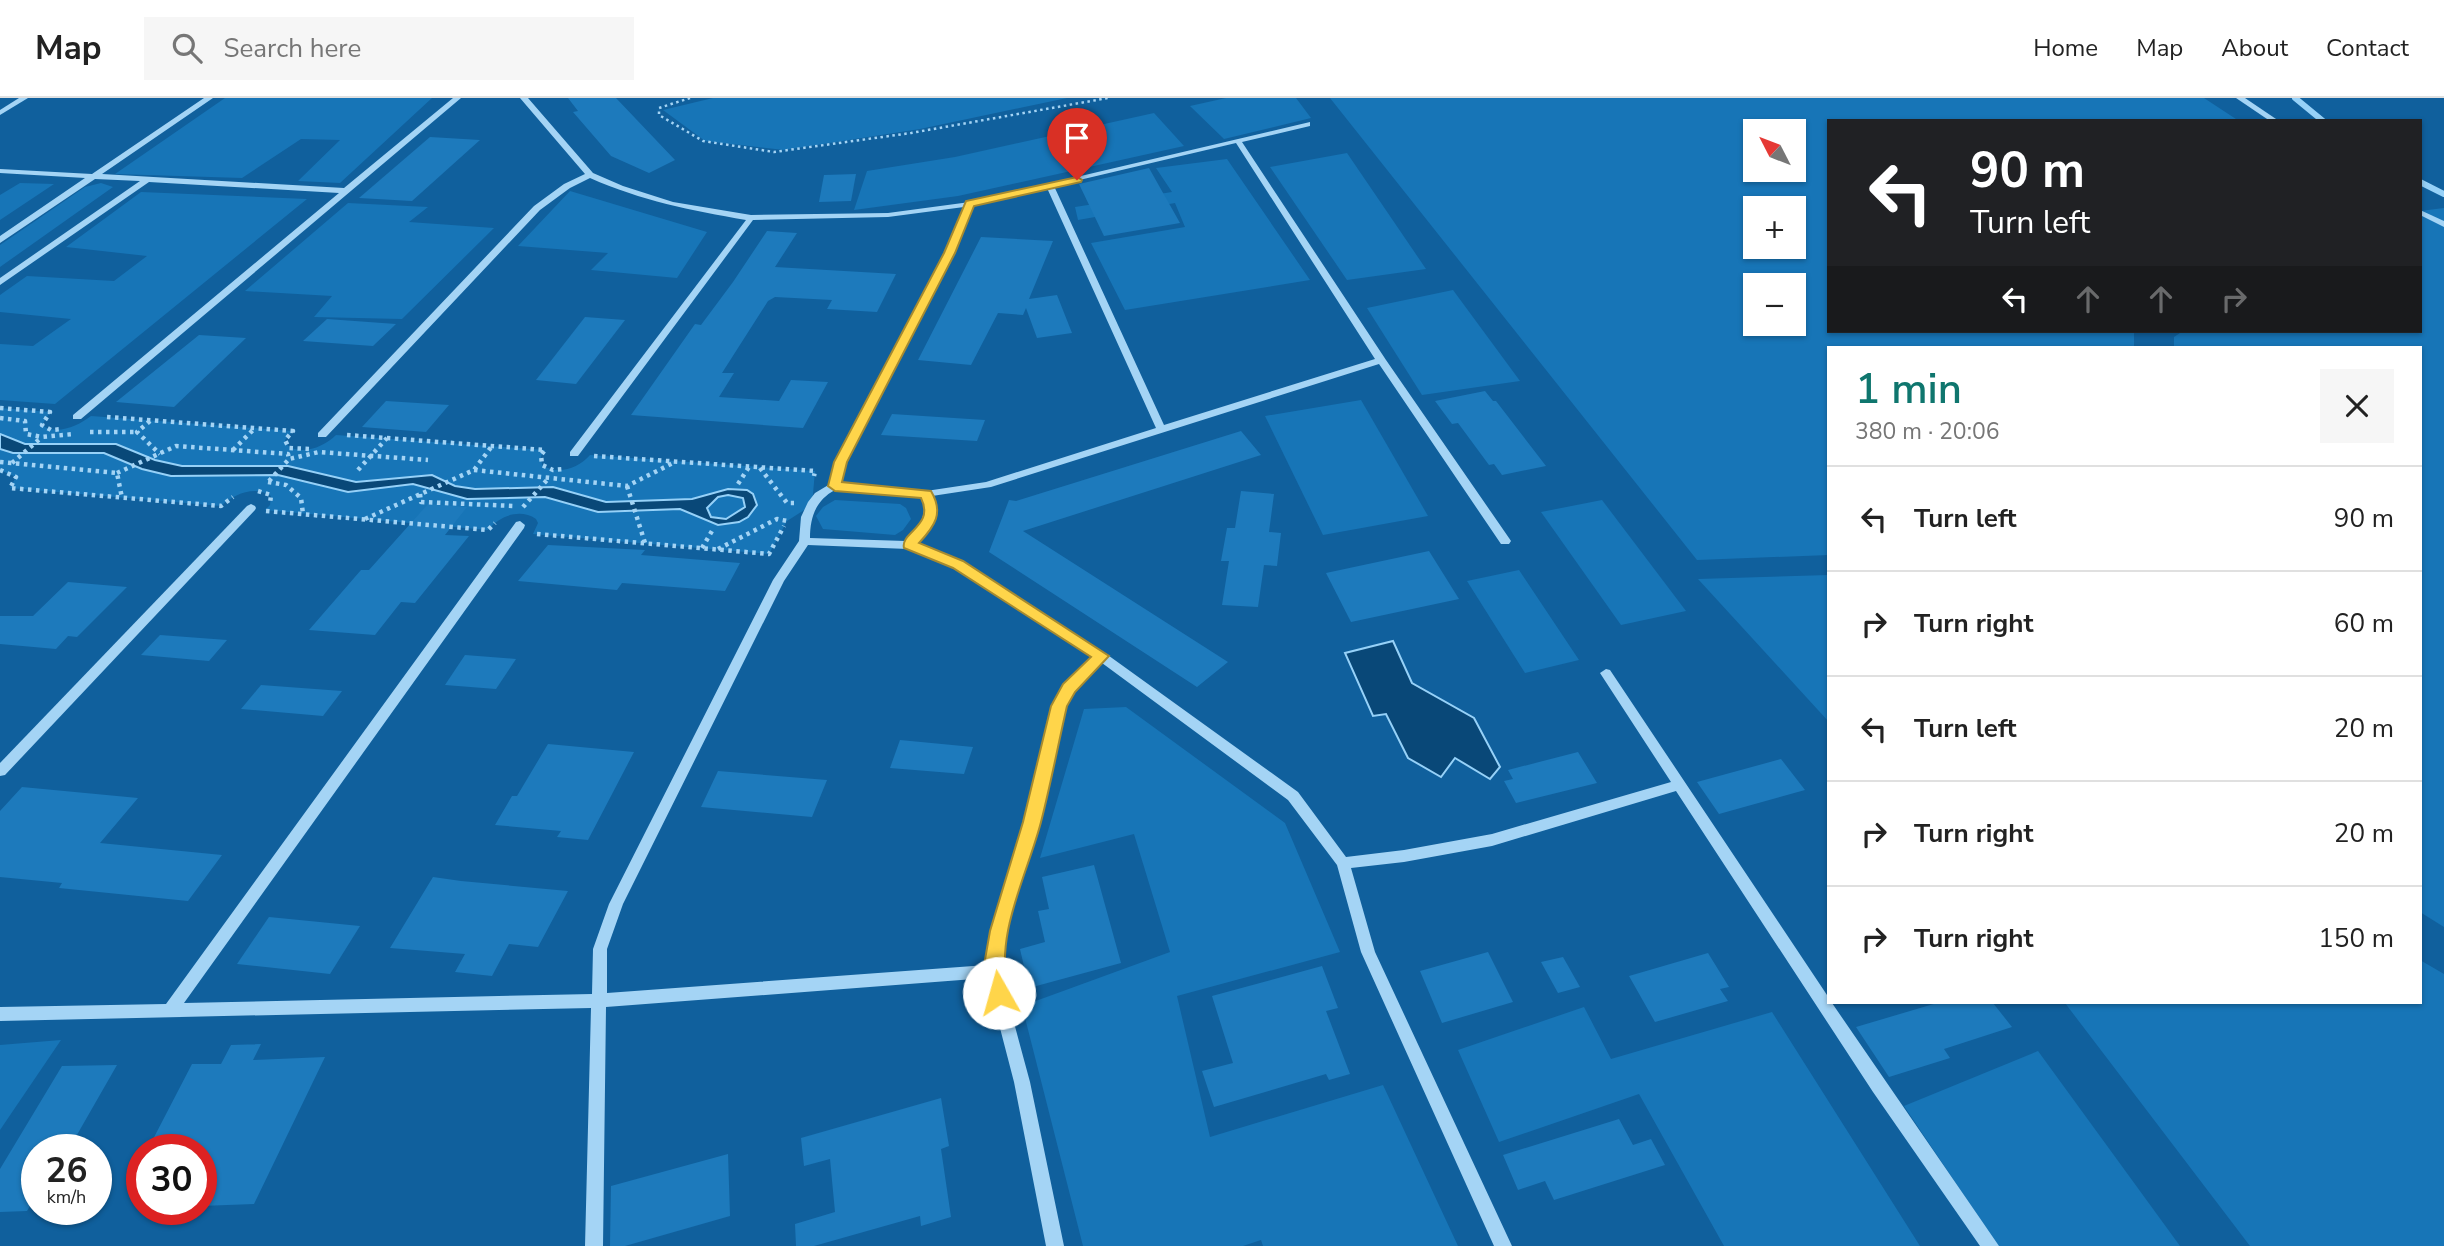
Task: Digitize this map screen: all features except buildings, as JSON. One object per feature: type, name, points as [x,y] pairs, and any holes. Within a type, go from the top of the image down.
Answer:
[{"type":"street","points":[[0,113],[24,98]]},
{"type":"street","points":[[0,240],[209,98]]},
{"type":"street","points":[[77,417],[457,98]]},
{"type":"street","points":[[524,98],[590,175],[620,188],[672,204],[751,218],[888,215],[970,204],[1307,124]]},
{"type":"street","points":[[2240,98],[2272,119]]},
{"type":"street","points":[[1238,141],[1381,360],[1505,541]]},
{"type":"street","points":[[0,171],[347,191]]},
{"type":"street","points":[[324,439],[537,208],[559,191],[590,175]]},
{"type":"street","points":[[0,282],[146,181]]},
{"type":"street","points":[[1050,186],[1162,431]]},
{"type":"street","points":[[594,1246],[600,949],[616,904],[779,580],[804,541],[806,516],[812,505],[835,486],[841,462],[949,253],[970,204]]},
{"type":"street","points":[[2422,213],[2444,225]]},
{"type":"street","points":[[574,454],[751,218]]},
{"type":"street","points":[[835,486],[926,494],[987,485],[1381,360]]},
{"type":"street","points":[[909,545],[926,527],[931,516],[932,506],[926,494]]},
{"type":"street","points":[[0,771],[251,508]]},
{"type":"street","points":[[172,1008],[520,525]]},
{"type":"street","points":[[804,541],[909,545],[958,565],[1101,656],[1293,796],[1343,863],[1368,952],[1503,1246]]},
{"type":"street","points":[[1055,1246],[1022,1082],[993,971],[999,931],[1032,822],[1059,706],[1068,688],[1101,656]]},
{"type":"street","points":[[1606,673],[1880,1087],[1990,1246]]},
{"type":"street","points":[[1343,863],[1404,856],[1492,839],[1681,785]]},
{"type":"street","points":[[0,1014],[172,1008],[597,1002],[993,971]]},
{"type":"path","points":[[690,98],[659,107],[659,115],[703,141],[774,152],[911,133],[1108,98]]},
{"type":"path","points":[[0,408],[50,412],[41,425],[51,430],[68,428]]},
{"type":"path","points":[[103,417],[292,431],[285,440],[289,448],[294,450],[309,449],[324,439]]},
{"type":"path","points":[[150,421],[137,432],[160,454]]},
{"type":"path","points":[[232,450],[255,429]]},
{"type":"path","points":[[336,435],[545,450],[541,455],[542,465],[554,470],[570,468]]},
{"type":"path","points":[[12,463],[42,437]]},
{"type":"path","points":[[358,470],[387,438]]},
{"type":"path","points":[[0,462],[117,473],[176,446],[288,454],[289,459]]},
{"type":"path","points":[[364,519],[474,470],[492,446]]},
{"type":"path","points":[[303,514],[301,498],[285,485],[268,482],[289,459],[319,452],[429,460]]},
{"type":"path","points":[[585,460],[590,455],[815,471],[812,505]]},
{"type":"path","points":[[474,470],[548,480],[627,486],[676,461]]},
{"type":"path","points":[[738,484],[749,467]]},
{"type":"path","points":[[759,467],[787,503],[812,505]]},
{"type":"path","points":[[0,470],[16,477],[10,488],[221,506],[243,493]]},
{"type":"path","points":[[117,473],[122,498]]},
{"type":"path","points":[[420,494],[421,502],[526,507],[548,480]]},
{"type":"path","points":[[627,486],[645,543]]},
{"type":"path","points":[[252,491],[271,495],[270,505],[265,510],[488,530],[499,520]]},
{"type":"path","points":[[537,528],[533,534],[769,554],[787,521],[812,505]]},
{"type":"path","points":[[718,550],[777,519],[787,521]]},
{"type":"path","points":[[702,548],[712,531]]},
{"type":"shaded area","points":[[225,98],[432,98],[340,183],[298,181],[340,140],[301,139],[242,178],[115,174]]},
{"type":"shaded area","points":[[713,98],[1067,98],[920,129],[784,150],[705,141],[663,110]]},
{"type":"shaded area","points":[[1226,98],[1296,98],[1311,118],[1224,139],[1190,106]]},
{"type":"shaded area","points":[[1330,98],[2204,98],[2236,119],[1827,119],[1827,333],[2134,333],[2134,346],[1827,346],[1827,555],[1697,560]]},
{"type":"shaded area","points":[[1154,113],[1184,146],[958,196],[854,210],[867,171],[955,157]]},
{"type":"shaded area","points":[[1347,153],[1426,269],[1347,280],[1270,167]]},
{"type":"shaded area","points":[[1227,159],[1310,280],[1125,310],[1091,243],[1185,227],[1175,203],[1078,220],[1075,207],[1172,192],[1156,168]]},
{"type":"shaded area","points":[[20,183],[54,184],[0,220],[0,195]]},
{"type":"shaded area","points":[[101,183],[113,187],[0,267],[0,245],[85,187]]},
{"type":"shaded area","points":[[570,191],[707,232],[677,278],[591,270],[608,253],[518,246]]},
{"type":"shaded area","points":[[141,192],[307,199],[55,404],[0,400],[0,344],[33,346],[71,319],[0,312],[0,295],[27,276],[114,281],[147,256],[66,247]]},
{"type":"shaded area","points":[[348,203],[428,207],[409,222],[494,228],[402,319],[314,317],[332,296],[245,291]]},
{"type":"shaded area","points":[[2444,208],[2444,927],[2422,913],[2422,346],[2174,346],[2174,337],[2180,333],[2422,333],[2422,211]]},
{"type":"shaded area","points":[[1453,290],[1520,381],[1422,395],[1367,308]]},
{"type":"shaded area","points":[[1361,400],[1428,516],[1323,535],[1265,416]]},
{"type":"shaded area","points":[[0,408],[50,412],[42,425],[54,430],[73,426],[91,416],[293,431],[285,440],[286,444],[298,450],[319,447],[336,435],[545,450],[541,456],[542,465],[554,470],[573,467],[590,455],[815,471],[812,505],[787,521],[769,554],[533,534],[538,523],[536,519],[523,514],[504,517],[488,530],[265,510],[270,505],[271,496],[258,491],[245,492],[221,506],[10,488],[16,477],[0,470]]},
{"type":"shaded area","points":[[0,434],[25,444],[116,444],[155,460],[182,466],[288,466],[356,482],[432,475],[455,486],[475,489],[553,487],[606,502],[692,499],[728,489],[747,490],[753,494],[757,505],[748,517],[739,522],[718,525],[680,509],[598,512],[545,497],[467,499],[413,484],[348,492],[278,475],[171,476],[142,469],[104,453],[13,453],[0,449]],"holes":[[[728,495],[743,498],[745,507],[726,519],[711,517],[707,508],[718,497]]]},
{"type":"shaded area","points":[[835,500],[900,504],[906,508],[911,519],[903,530],[895,535],[823,529],[816,516],[823,507]]},
{"type":"shaded area","points":[[1602,500],[1686,611],[1621,625],[1541,512]]},
{"type":"shaded area","points":[[1519,570],[1579,660],[1525,673],[1467,581]]},
{"type":"shaded area","points":[[1827,575],[1827,720],[1698,579]]},
{"type":"shaded area","points":[[1393,641],[1412,683],[1474,718],[1500,767],[1490,779],[1455,758],[1441,777],[1408,758],[1386,714],[1373,716],[1345,653]]},
{"type":"shaded area","points":[[1126,707],[1285,823],[1340,952],[1177,996],[1210,1137],[1383,1085],[1458,1246],[1263,1246],[1261,1240],[1243,1246],[1083,1246],[1022,1006],[1170,952],[1134,834],[1040,858],[1084,709]]},
{"type":"shaded area","points":[[2422,961],[2444,974],[2444,1246],[2250,1246],[2066,1004],[2422,1004]]},
{"type":"shaded area","points":[[1584,1007],[1611,1059],[1772,1012],[1920,1246],[1724,1246],[1639,1094],[1499,1142],[1458,1050]]},
{"type":"shaded area","points":[[61,1040],[0,1130],[0,1045]]},
{"type":"shaded area","points":[[2038,1051],[2180,1246],[1998,1246],[1904,1106]]},
{"type":"waterway","points":[[2295,98],[2321,119]]},
{"type":"waterway","points":[[2422,183],[2444,194]]},
{"type":"route","points":[[999,993],[993,971],[999,931],[1032,822],[1059,706],[1068,688],[1101,656],[958,565],[937,554],[909,545],[926,527],[931,516],[932,506],[926,494],[835,486],[841,462],[949,253],[970,204],[1077,180]]}]
